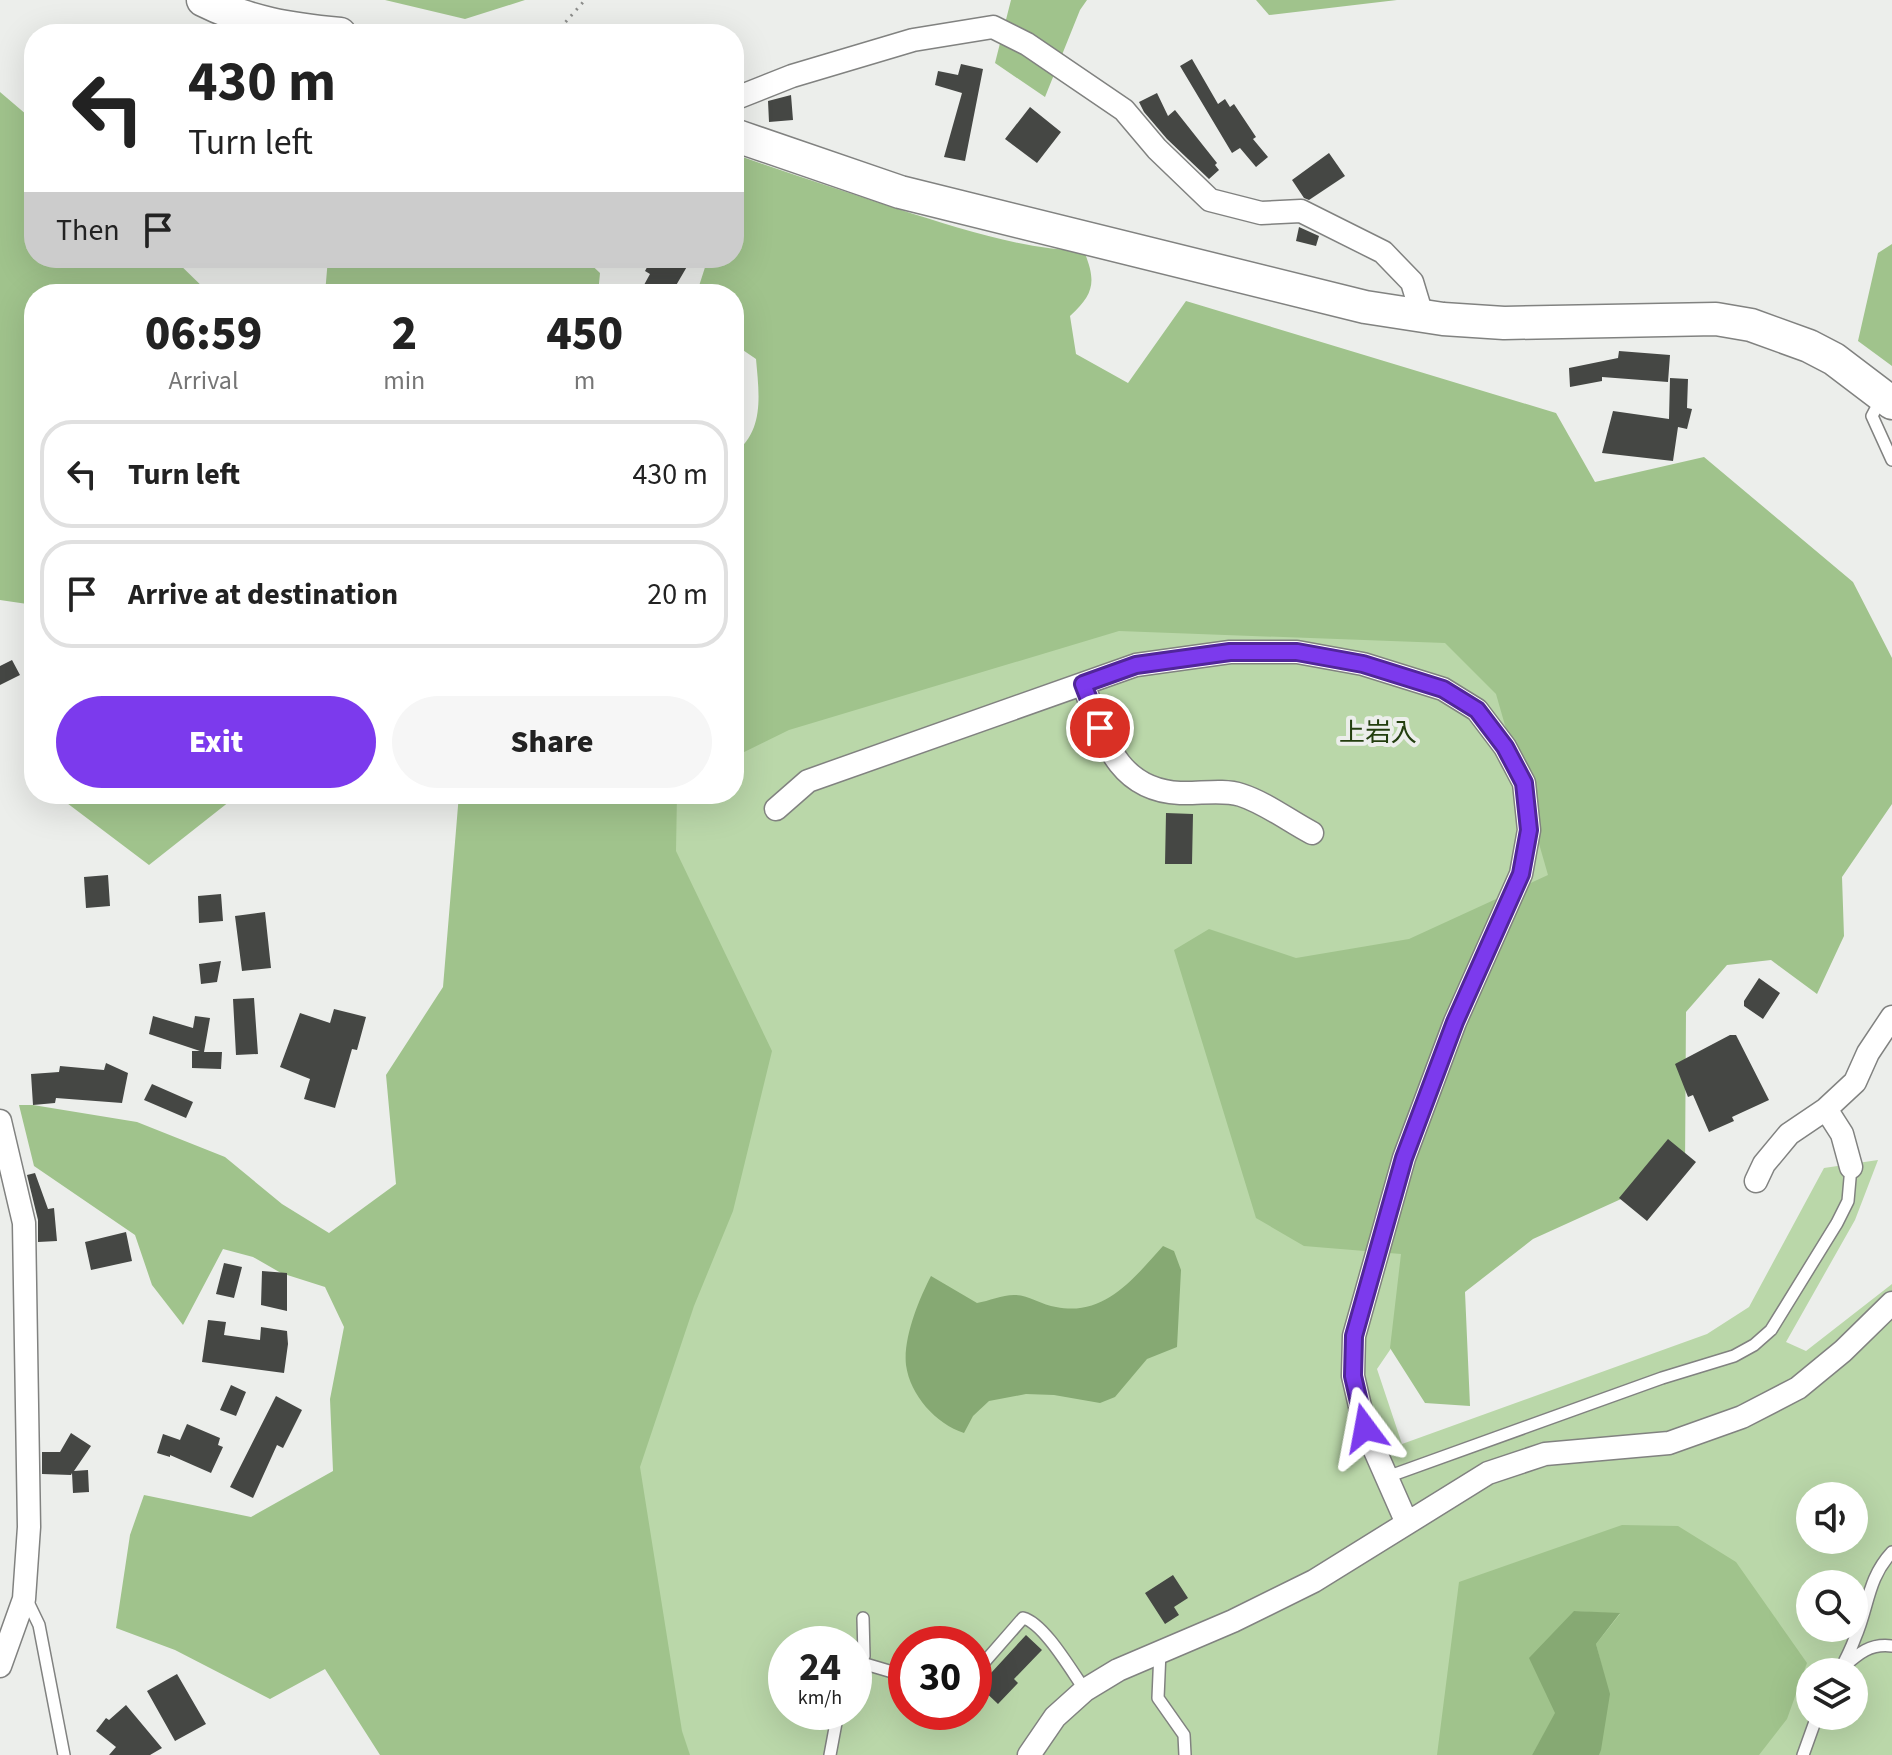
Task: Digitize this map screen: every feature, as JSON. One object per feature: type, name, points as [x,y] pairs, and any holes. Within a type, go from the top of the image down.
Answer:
[{"type":"street","points":[[203,0],[225,11],[266,24]]},
{"type":"street","points":[[744,95],[792,76],[897,44],[993,27],[1027,44],[1124,110],[1157,149],[1210,200],[1261,213],[1301,211],[1383,252],[1412,282],[1422,315]]},
{"type":"street","points":[[744,138],[900,192],[1365,307],[1504,323],[1716,319],[1751,325],[1809,346],[1834,359],[1888,399]]},
{"type":"street","points":[[776,809],[808,781],[1136,665],[1230,652],[1297,652],[1363,664],[1443,689],[1477,710],[1505,747],[1524,783],[1529,830],[1521,874],[1455,1022],[1404,1158],[1354,1336],[1353,1376],[1365,1428],[1406,1521]]},
{"type":"street","points":[[1083,684],[1109,750],[1129,776],[1149,788],[1178,793],[1240,794],[1312,833]]},
{"type":"street","points":[[1756,1181],[1764,1164],[1789,1134],[1826,1109],[1855,1082],[1868,1053],[1892,1017]]},
{"type":"street","points":[[1826,1109],[1842,1134],[1851,1167]]},
{"type":"street","points":[[0,1121],[24,1223],[29,1527],[24,1594],[0,1666]]},
{"type":"street","points":[[1029,1755],[1055,1717],[1085,1690],[1118,1670],[1233,1621],[1314,1581],[1406,1521],[1488,1473],[1545,1454],[1669,1443],[1742,1417],[1798,1388],[1843,1351],[1892,1303]]},
{"type":"lane","points":[[1888,399],[1872,416],[1892,460]]},
{"type":"lane","points":[[1387,1477],[1662,1378],[1734,1356],[1754,1345],[1771,1330],[1837,1223],[1848,1201],[1851,1167]]},
{"type":"lane","points":[[1846,1658],[1855,1639],[1868,1591],[1881,1564],[1892,1552]]},
{"type":"lane","points":[[24,1594],[39,1625],[64,1755]]},
{"type":"lane","points":[[863,1618],[864,1626]]},
{"type":"lane","points":[[992,1653],[1023,1618],[1030,1620],[1085,1690]]},
{"type":"lane","points":[[1854,1658],[1862,1651],[1879,1645],[1892,1646]]},
{"type":"lane","points":[[1160,1651],[1158,1698],[1184,1735],[1185,1755]]},
{"type":"lane","points":[[830,1755],[835,1730]]},
{"type":"lane","points":[[1803,1755],[1812,1730]]},
{"type":"path","points":[[564,24],[585,0]]},
{"type":"shaded area","points":[[385,0],[525,0],[465,19]]},
{"type":"shaded area","points":[[1011,0],[1087,0],[1080,10],[1045,97],[995,63]]},
{"type":"shaded area","points":[[1256,0],[1397,0],[1269,15]]},
{"type":"shaded area","points":[[0,92],[24,112],[24,268],[183,268],[200,284],[24,284],[24,604],[0,600]]},
{"type":"shaded area","points":[[744,157],[966,230],[1013,242],[1084,251],[1091,286],[1070,316],[1076,354],[1128,383],[1186,301],[1556,413],[1595,482],[1704,457],[1853,582],[1892,658],[1892,804],[1842,877],[1844,936],[1817,994],[1771,960],[1727,965],[1686,1012],[1685,1170],[1533,1239],[1465,1292],[1470,1406],[1425,1403],[1390,1348],[1401,1254],[1304,1246],[1256,1218],[1174,950],[1209,929],[1296,958],[1409,939],[1548,875],[1496,694],[1445,643],[1119,631],[789,730],[744,752],[744,444],[751,434],[758,411],[756,359],[744,351],[744,284],[700,284],[705,268],[744,268]]},
{"type":"shaded area","points":[[1892,244],[1892,366],[1858,341],[1878,253]]},
{"type":"shaded area","points":[[327,268],[595,268],[600,273],[599,284],[326,284]]},
{"type":"shaded area","points":[[1643,520],[1478,1221],[1377,1369],[1402,1444],[1707,1334],[1749,1307],[1824,1168],[1878,1160],[1855,1220],[1786,1342],[1806,1351],[1892,1284],[1892,1755],[463,1755],[620,804],[744,804],[744,667]]},
{"type":"shaded area","points":[[68,804],[226,804],[149,865]]},
{"type":"shaded area","points":[[458,804],[677,804],[676,851],[772,1051],[733,1211],[694,1306],[640,1467],[682,1731],[690,1755],[380,1755],[325,1669],[270,1699],[175,1650],[116,1628],[130,1535],[144,1495],[251,1517],[333,1471],[330,1399],[344,1327],[325,1287],[281,1273],[253,1257],[223,1249],[183,1325],[152,1285],[135,1235],[34,1166],[19,1105],[137,1122],[225,1157],[282,1204],[329,1233],[396,1184],[386,1075],[443,987]]},
{"type":"shaded area","points":[[1163,1246],[1174,1251],[1181,1270],[1177,1347],[1147,1359],[1115,1397],[1100,1403],[1026,1394],[989,1401],[973,1416],[964,1433],[934,1415],[913,1387],[906,1365],[907,1343],[913,1319],[931,1276],[977,1303],[1019,1295],[1051,1306],[1073,1309],[1104,1301],[1117,1292]]},
{"type":"shaded area","points":[[1622,1525],[1678,1526],[1736,1562],[1803,1658],[1796,1658],[1796,1694],[1787,1719],[1759,1755],[1599,1755],[1609,1694],[1596,1644],[1620,1614],[1575,1611],[1556,1713],[1532,1755],[1437,1755],[1459,1582]]},
{"type":"shaded area","points":[[1574,1611],[1620,1613],[1596,1644],[1610,1694],[1601,1750],[1599,1755],[1532,1755],[1555,1713],[1529,1658]]},
{"type":"building","points":[[1192,59],[1218,104],[1225,99],[1230,107],[1234,104],[1256,137],[1253,139],[1268,157],[1256,167],[1240,148],[1232,153],[1180,66]]},
{"type":"building","points":[[961,64],[983,69],[965,161],[944,157],[962,93],[935,85],[938,71],[958,75]]},
{"type":"building","points":[[1157,93],[1168,116],[1175,110],[1217,163],[1215,165],[1219,170],[1209,179],[1144,112],[1139,102]]},
{"type":"building","points":[[791,95],[793,120],[769,122],[768,101]]},
{"type":"building","points":[[1030,107],[1061,132],[1037,163],[1005,139]]},
{"type":"building","points":[[1329,153],[1345,176],[1309,200],[1304,198],[1292,180]]},
{"type":"building","points":[[1299,227],[1319,236],[1316,246],[1296,241]]},
{"type":"building","points":[[647,268],[686,268],[677,284],[644,284],[650,274],[645,271]]},
{"type":"building","points":[[1619,351],[1670,355],[1668,382],[1602,377],[1602,381],[1570,387],[1569,368],[1618,358]]},
{"type":"building","points":[[1670,378],[1688,379],[1687,408],[1692,409],[1687,429],[1678,427],[1673,461],[1602,453],[1613,411],[1669,419]]},
{"type":"building","points":[[12,660],[20,675],[0,685],[0,666]]},
{"type":"building","points":[[1166,813],[1193,814],[1192,864],[1165,864]]},
{"type":"building","points":[[108,875],[110,906],[86,908],[84,877]]},
{"type":"building","points":[[221,894],[223,921],[199,923],[198,896]]},
{"type":"building","points":[[265,912],[271,968],[242,971],[235,916]]},
{"type":"building","points":[[221,961],[217,982],[201,984],[199,964]]},
{"type":"building","points":[[1759,978],[1780,993],[1763,1019],[1744,1006]]},
{"type":"building","points":[[254,998],[258,1054],[236,1055],[233,999]]},
{"type":"building","points":[[334,1009],[366,1017],[357,1050],[352,1049],[335,1108],[304,1099],[310,1079],[280,1067],[300,1013],[330,1023]]},
{"type":"building","points":[[153,1016],[193,1028],[195,1016],[210,1018],[204,1052],[222,1052],[221,1069],[192,1068],[192,1051],[200,1051],[149,1034]]},
{"type":"building","points":[[1730,1035],[1736,1035],[1769,1100],[1732,1117],[1734,1121],[1709,1132],[1693,1095],[1688,1097],[1675,1064]]},
{"type":"building","points":[[106,1063],[128,1073],[122,1103],[56,1098],[55,1103],[33,1105],[31,1074],[59,1072],[60,1066],[104,1070]]},
{"type":"building","points":[[152,1084],[193,1102],[186,1118],[144,1100]]},
{"type":"building","points":[[1668,1139],[1696,1162],[1647,1221],[1619,1198]]},
{"type":"building","points":[[35,1173],[48,1209],[54,1208],[57,1241],[38,1242],[38,1220],[27,1175]]},
{"type":"building","points":[[126,1232],[132,1261],[91,1270],[85,1242]]},
{"type":"building","points":[[224,1263],[242,1267],[234,1298],[216,1294]]},
{"type":"building","points":[[262,1271],[287,1273],[287,1311],[261,1305]]},
{"type":"building","points":[[208,1320],[226,1322],[224,1335],[260,1340],[261,1327],[287,1331],[284,1373],[202,1362]]},
{"type":"building","points":[[231,1385],[246,1392],[236,1416],[220,1410]]},
{"type":"building","points":[[276,1396],[302,1410],[283,1448],[277,1445],[253,1498],[230,1487]]},
{"type":"building","points":[[187,1424],[220,1438],[218,1445],[223,1447],[211,1473],[170,1455],[157,1453],[163,1434],[180,1440]]},
{"type":"building","points":[[71,1433],[91,1446],[74,1471],[88,1470],[89,1492],[73,1493],[72,1473],[42,1474],[42,1452],[60,1452]]},
{"type":"building","points":[[1173,1575],[1188,1598],[1174,1607],[1179,1615],[1165,1624],[1145,1593]]},
{"type":"building","points":[[1026,1635],[1042,1650],[1014,1679],[1018,1683],[998,1704],[992,1698],[992,1672]]},
{"type":"building","points":[[177,1674],[206,1724],[175,1741],[147,1691]]},
{"type":"building","points":[[126,1705],[162,1748],[150,1755],[109,1755],[116,1747],[96,1731],[106,1718],[109,1720]]},
{"type":"district","name":"上岩入","points":[[1378,732]]},
{"type":"route","points":[[1100,728],[1083,684],[1136,665],[1230,652],[1297,652],[1411,676],[1443,689],[1477,710],[1505,747],[1524,783],[1529,830],[1521,874],[1455,1022],[1404,1158],[1354,1336],[1353,1376],[1365,1428]]}]
